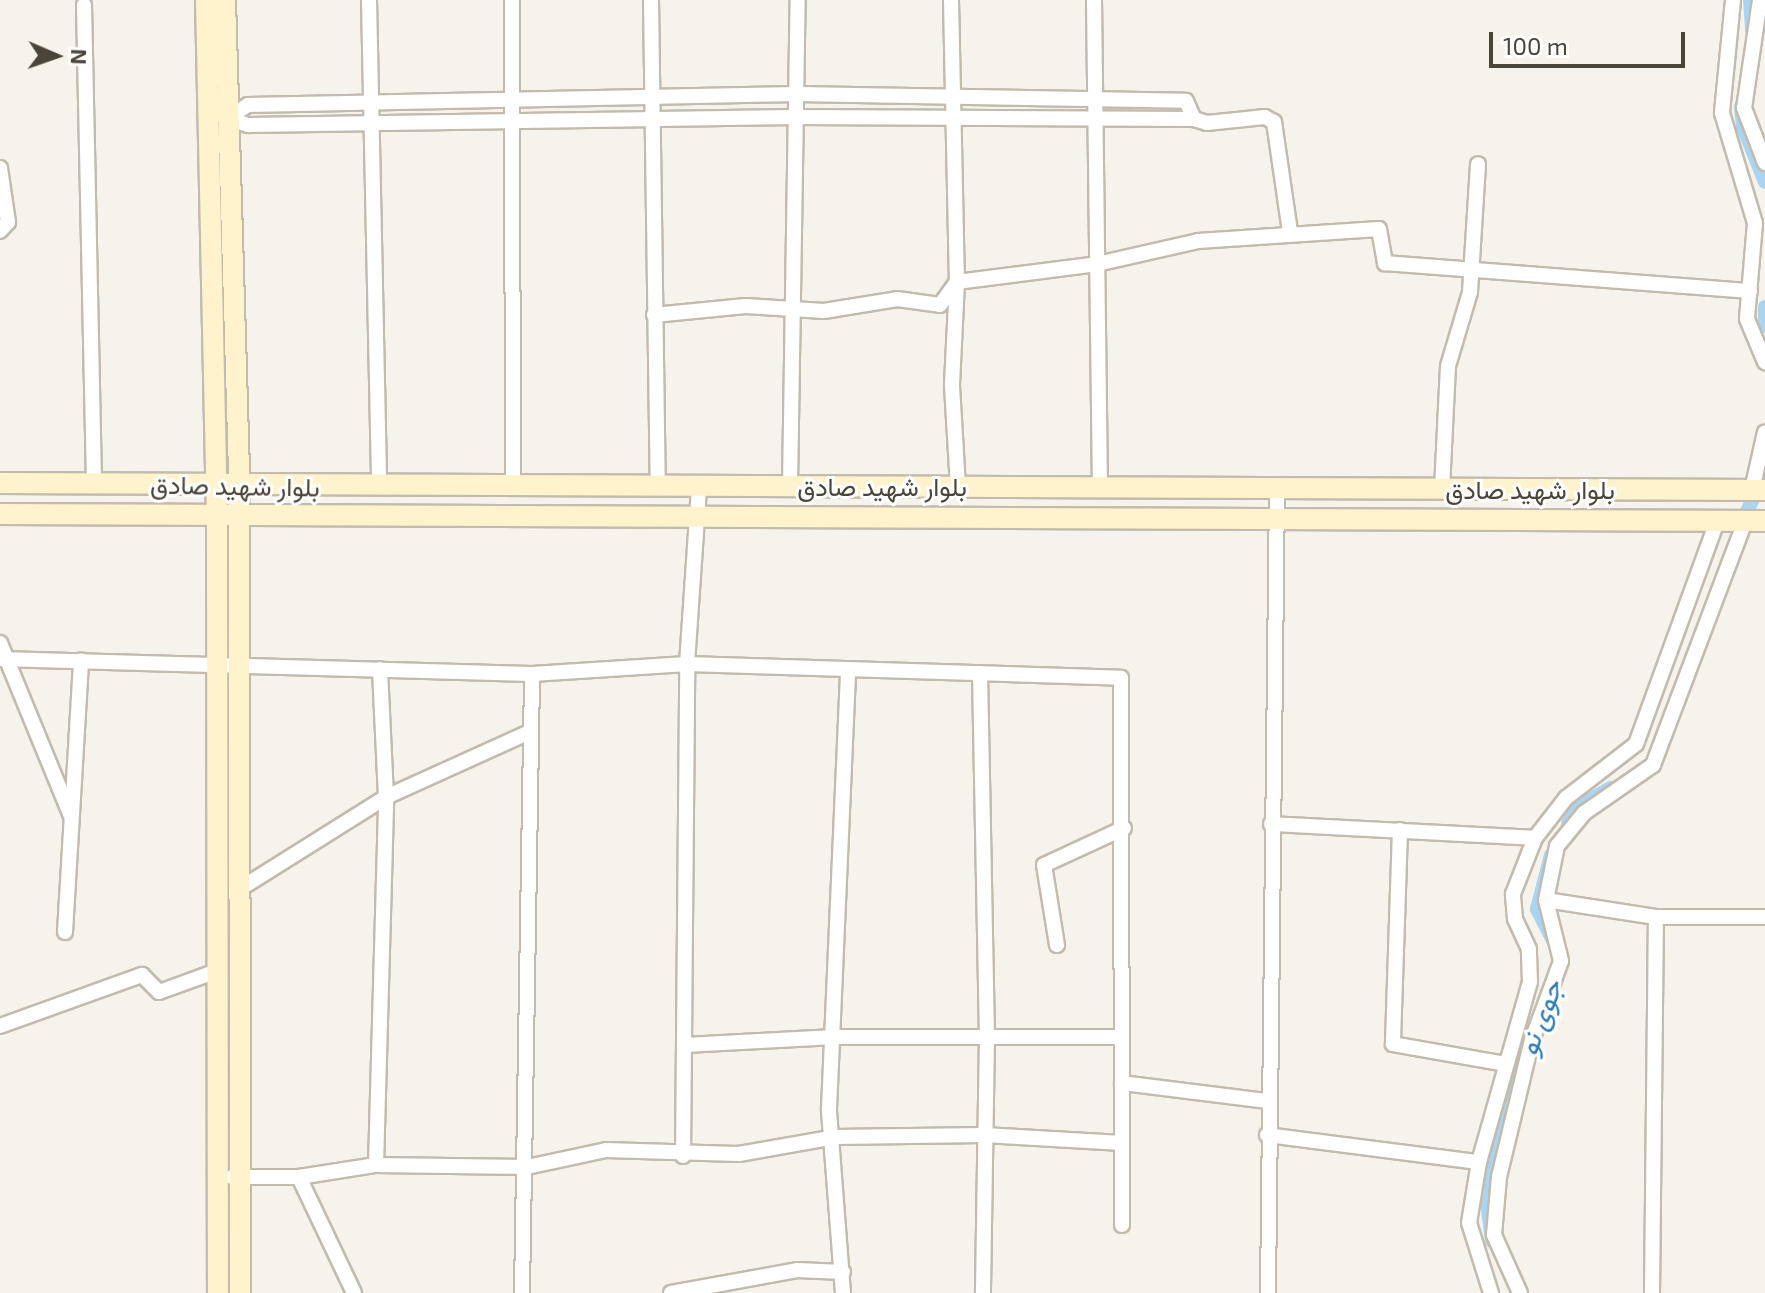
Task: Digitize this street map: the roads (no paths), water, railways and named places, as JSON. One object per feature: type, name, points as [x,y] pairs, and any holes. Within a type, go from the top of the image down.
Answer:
[{"type":"main road","points":[[206,0],[221,116],[239,486],[240,1293]]},
{"type":"main road","points":[[218,1293],[215,664],[225,0]]},
{"type":"main road","name":"بلوار شهید صادق","points":[[0,483],[379,487],[658,485],[1758,490]]},
{"type":"main road","name":"بلوار شهید صادق","points":[[0,514],[1755,521]]},
{"type":"street","points":[[369,0],[368,120],[379,487]]},
{"type":"street","points":[[512,0],[513,487]]},
{"type":"street","points":[[651,0],[658,485]]},
{"type":"street","points":[[790,486],[789,310],[798,0]]},
{"type":"street","points":[[951,0],[957,282],[952,386],[958,487]]},
{"type":"street","points":[[1094,0],[1100,486]]},
{"type":"street","points":[[1733,0],[1722,113],[1755,223],[1747,319],[1765,362]]},
{"type":"street","points":[[1760,0],[1744,108],[1765,163]]},
{"type":"street","points":[[84,5],[94,482]]},
{"type":"street","points":[[221,116],[248,105],[797,94],[1186,101],[1194,119]]},
{"type":"street","points":[[221,116],[248,125],[368,120],[796,117],[1194,119],[1207,123],[1271,118],[1290,232]]},
{"type":"street","points":[[1442,489],[1448,366],[1472,267],[1478,164]]},
{"type":"street","points":[[0,168],[8,222],[0,231]]},
{"type":"street","points":[[654,315],[746,306],[789,310],[897,299],[940,305],[957,282],[1097,264],[1198,241],[1290,232],[1379,229],[1385,263],[1472,267],[1750,291]]},
{"type":"street","points":[[1758,490],[1765,432]]},
{"type":"street","points":[[683,1156],[687,664],[699,486]]},
{"type":"street","points":[[1268,1293],[1267,1101],[1277,488]]},
{"type":"street","points":[[1491,1293],[1469,1223],[1479,1162],[1532,966],[1515,919],[1513,894],[1535,838],[1566,798],[1636,744],[1717,521]]},
{"type":"street","points":[[1520,1293],[1494,1235],[1495,1221],[1499,1177],[1532,1040],[1561,961],[1546,900],[1557,846],[1584,813],[1653,765],[1755,521]]},
{"type":"street","points":[[0,643],[73,821]]},
{"type":"street","points":[[4,658],[532,674],[687,664],[1121,678],[1124,828],[1122,1225]]},
{"type":"street","points":[[65,932],[81,660]]},
{"type":"street","points":[[376,1165],[386,797],[380,669]]},
{"type":"street","points":[[843,1293],[835,1137],[829,1109],[835,1037],[837,852],[848,670]]},
{"type":"street","points":[[980,673],[987,1035],[983,1293]]},
{"type":"street","points":[[522,1293],[527,1167],[529,732],[532,674]]},
{"type":"street","points":[[238,890],[386,797],[529,732]]},
{"type":"street","points":[[1271,824],[1535,838]]},
{"type":"street","points":[[1057,945],[1044,865],[1124,828]]},
{"type":"street","points":[[1400,830],[1393,1044],[1505,1064]]},
{"type":"street","points":[[1546,900],[1656,917],[1765,917]]},
{"type":"street","points":[[1652,1293],[1656,917]]},
{"type":"street","points":[[0,1026],[142,975],[159,992],[217,971]]},
{"type":"street","points":[[685,1045],[835,1037],[1121,1037]]},
{"type":"street","points":[[1122,1083],[1267,1101]]},
{"type":"street","points":[[218,1177],[299,1177],[376,1165],[527,1167],[606,1150],[683,1156],[739,1154],[835,1137],[984,1135],[1122,1143]]},
{"type":"street","points":[[1267,1135],[1479,1162]]},
{"type":"street","points":[[299,1177],[354,1293]]},
{"type":"street","points":[[671,1293],[797,1270],[843,1272]]},
{"type":"waterway","points":[[1750,0],[1752,31]]},
{"type":"waterway","points":[[1741,107],[1743,127],[1765,182]]},
{"type":"waterway","points":[[1765,307],[1765,326]]},
{"type":"waterway","points":[[1739,528],[1765,474]]},
{"type":"waterway","name":"جوی نو","points":[[1568,823],[1581,805],[1610,788]]},
{"type":"waterway","name":"جوی نو","points":[[1551,855],[1537,909],[1553,941]]},
{"type":"waterway","name":"جوی نو","points":[[1492,1241],[1484,1178],[1519,1068]]}]
